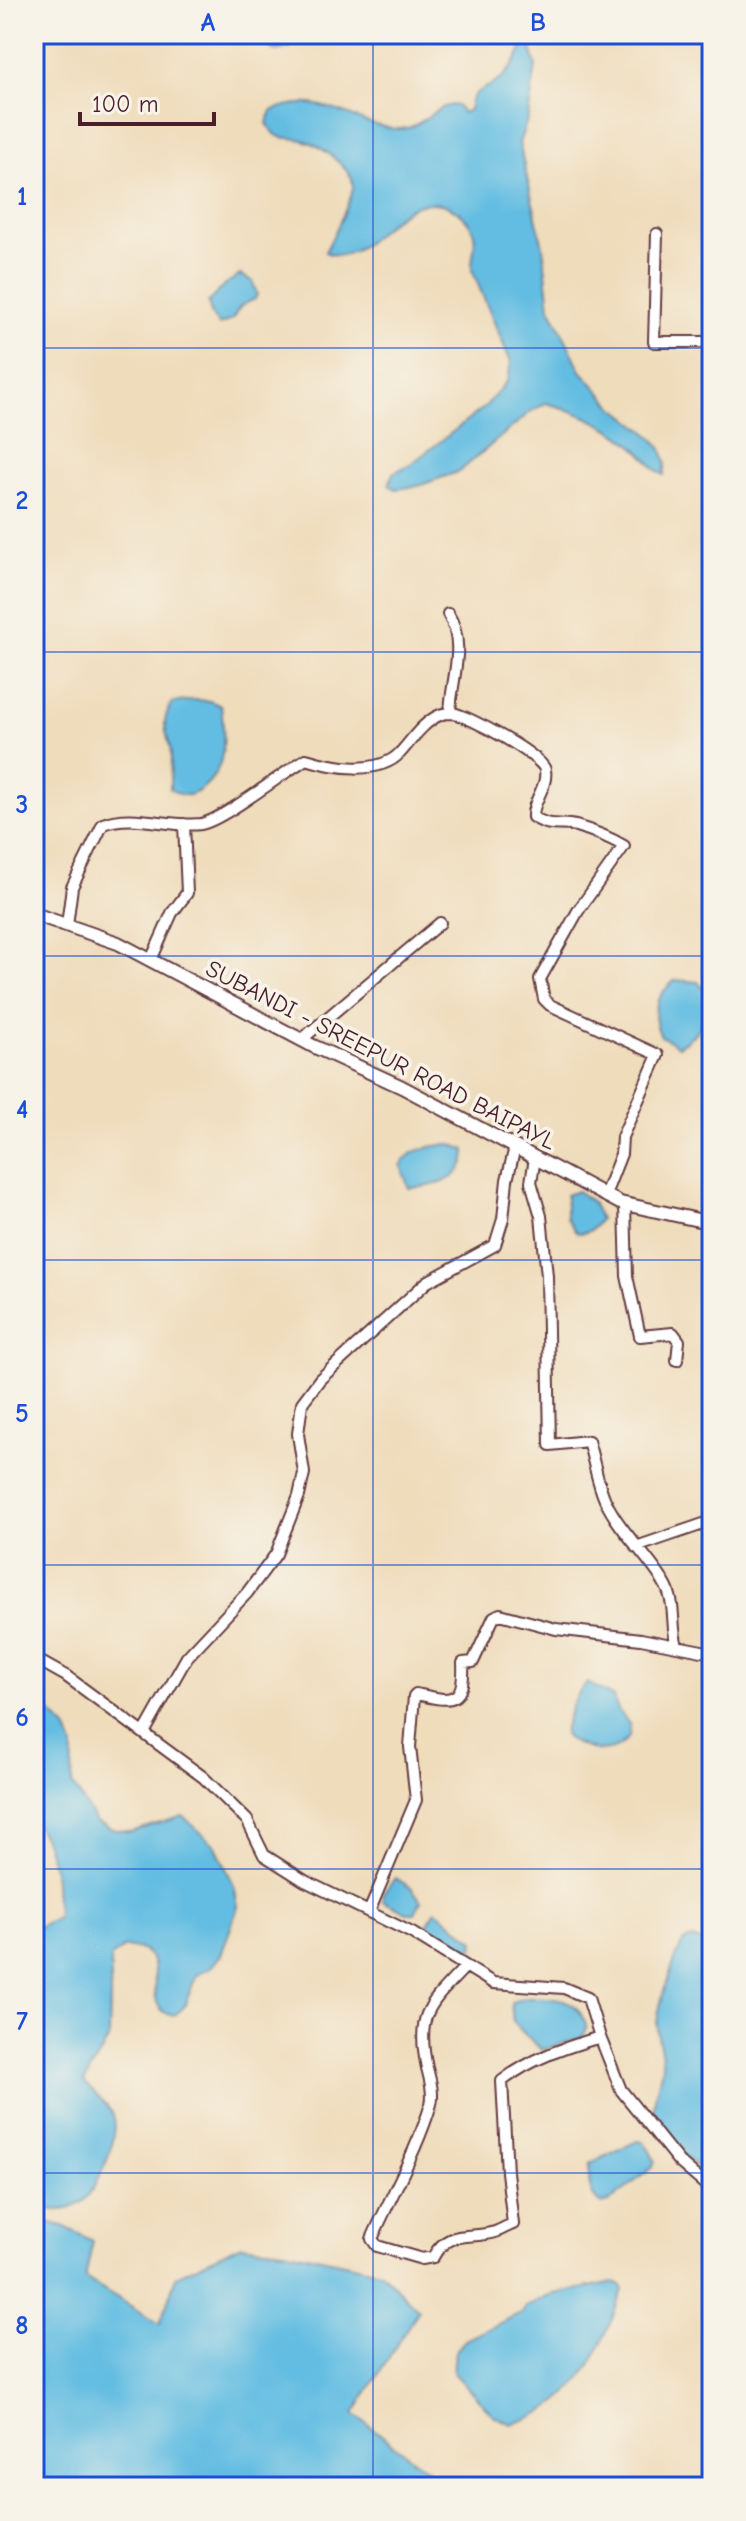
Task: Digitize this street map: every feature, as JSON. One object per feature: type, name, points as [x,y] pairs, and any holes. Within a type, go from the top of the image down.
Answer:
[{"type":"street","points":[[657,234],[654,342],[712,342]]},
{"type":"street","points":[[448,614],[455,625],[458,659],[450,713]]},
{"type":"street","points":[[67,925],[72,887],[103,824],[113,820],[205,824],[306,759],[333,768],[384,764],[397,756],[413,736],[438,716],[450,713],[491,732],[543,764],[546,772],[532,808],[533,817],[558,827],[572,825],[604,835],[624,846],[578,911],[540,979],[544,999],[550,1005],[658,1055],[622,1137],[621,1154],[605,1195]]},
{"type":"street","points":[[151,960],[172,913],[187,893],[184,824]]},
{"type":"street","name":"SUBANDI - SREEPUR ROAD BAIPAYL","points":[[34,914],[118,943],[301,1040],[402,1087],[605,1195],[625,1204],[712,1223]]},
{"type":"street","points":[[301,1040],[440,923]]},
{"type":"street","points":[[144,1733],[187,1657],[247,1593],[276,1554],[299,1496],[304,1473],[298,1434],[302,1403],[307,1394],[427,1282],[495,1245],[503,1219],[507,1180],[515,1147]]},
{"type":"street","points":[[535,1158],[531,1182],[541,1216],[547,1276],[550,1445],[588,1441],[606,1500],[636,1547],[668,1588],[672,1631],[677,1646]]},
{"type":"street","points":[[625,1204],[627,1276],[640,1336],[673,1333],[679,1341],[677,1360]]},
{"type":"street","points":[[636,1547],[709,1525]]},
{"type":"street","points":[[369,1912],[416,1800],[410,1747],[414,1696],[449,1701],[455,1697],[461,1684],[463,1663],[473,1662],[494,1617],[500,1614],[556,1629],[712,1653]]},
{"type":"street","points":[[34,1658],[66,1676],[203,1777],[247,1820],[264,1855],[305,1881],[412,1933],[493,1983],[564,1988],[588,1998],[621,2090],[679,2162],[708,2187],[712,2187]]},
{"type":"street","points":[[465,1967],[430,2004],[424,2024],[424,2054],[432,2101],[394,2195],[372,2239],[377,2246],[422,2259],[433,2257],[440,2244],[453,2237],[494,2233],[513,2224],[502,2081],[522,2066],[549,2053],[600,2037]]},
{"type":"water","points":[[284,35],[292,38],[289,48],[271,49],[270,38]]},
{"type":"water","points":[[528,36],[532,37],[536,66],[528,117],[519,143],[543,247],[550,307],[581,371],[614,407],[651,436],[662,449],[666,463],[664,475],[637,449],[605,426],[546,403],[530,412],[460,471],[418,486],[396,489],[389,485],[393,473],[411,464],[485,407],[508,380],[511,362],[472,270],[473,230],[454,209],[431,203],[414,207],[398,216],[355,250],[341,255],[325,252],[351,196],[352,178],[343,166],[320,148],[303,140],[283,138],[275,134],[267,123],[272,111],[307,104],[323,106],[382,127],[399,129],[414,126],[448,106],[456,105],[463,113],[469,110],[476,94],[508,71]]},
{"type":"water","points":[[240,275],[252,281],[257,294],[255,299],[240,307],[232,320],[219,325],[212,316],[208,302]]},
{"type":"water","points":[[210,701],[221,706],[223,741],[216,773],[200,790],[185,795],[170,789],[171,755],[165,724],[172,703]]},
{"type":"water","points":[[675,980],[698,982],[707,1000],[700,1026],[678,1046],[661,1036],[655,1013],[659,998]]},
{"type":"water","points":[[451,1144],[466,1150],[461,1169],[438,1184],[409,1188],[401,1166],[404,1160],[422,1149]]},
{"type":"water","points":[[577,1191],[592,1202],[600,1219],[584,1233],[576,1232],[566,1217],[566,1195]]},
{"type":"water","points":[[588,1683],[613,1697],[619,1712],[630,1725],[629,1737],[613,1749],[590,1749],[564,1735],[572,1706]]},
{"type":"water","points":[[34,1697],[66,1728],[73,1746],[72,1784],[96,1822],[131,1832],[183,1816],[216,1846],[234,1886],[238,1907],[221,1955],[210,1968],[196,1976],[184,2007],[174,2016],[158,2005],[154,1966],[144,1951],[125,1947],[111,1957],[109,2038],[84,2082],[113,2115],[114,2135],[101,2174],[88,2195],[77,2206],[59,2210],[34,2206],[34,1929],[57,1917],[54,1869],[45,1840],[34,1822]]},
{"type":"water","points":[[395,1878],[412,1888],[421,1901],[415,1913],[407,1913],[383,1901],[383,1893]]},
{"type":"water","points":[[436,1911],[475,1941],[473,1950],[468,1952],[430,1930],[428,1923]]},
{"type":"water","points":[[692,1939],[712,1944],[712,2176],[678,2149],[662,2131],[654,2115],[662,2066],[657,2029],[661,2003],[683,1942]]},
{"type":"water","points":[[526,1998],[552,1998],[568,2002],[580,2012],[586,2025],[585,2033],[581,2038],[542,2050],[513,2023],[511,2002]]},
{"type":"water","points":[[637,2141],[649,2148],[655,2161],[653,2167],[609,2202],[601,2204],[593,2195],[590,2185],[591,2163]]},
{"type":"water","points":[[34,2219],[63,2226],[93,2241],[85,2278],[160,2324],[176,2276],[241,2245],[285,2250],[380,2271],[418,2310],[354,2414],[449,2487],[34,2487]]},
{"type":"water","points":[[614,2282],[620,2284],[623,2290],[606,2334],[585,2373],[555,2404],[535,2416],[511,2424],[493,2415],[453,2372],[455,2352],[465,2340],[523,2312],[525,2307],[549,2295]]}]
